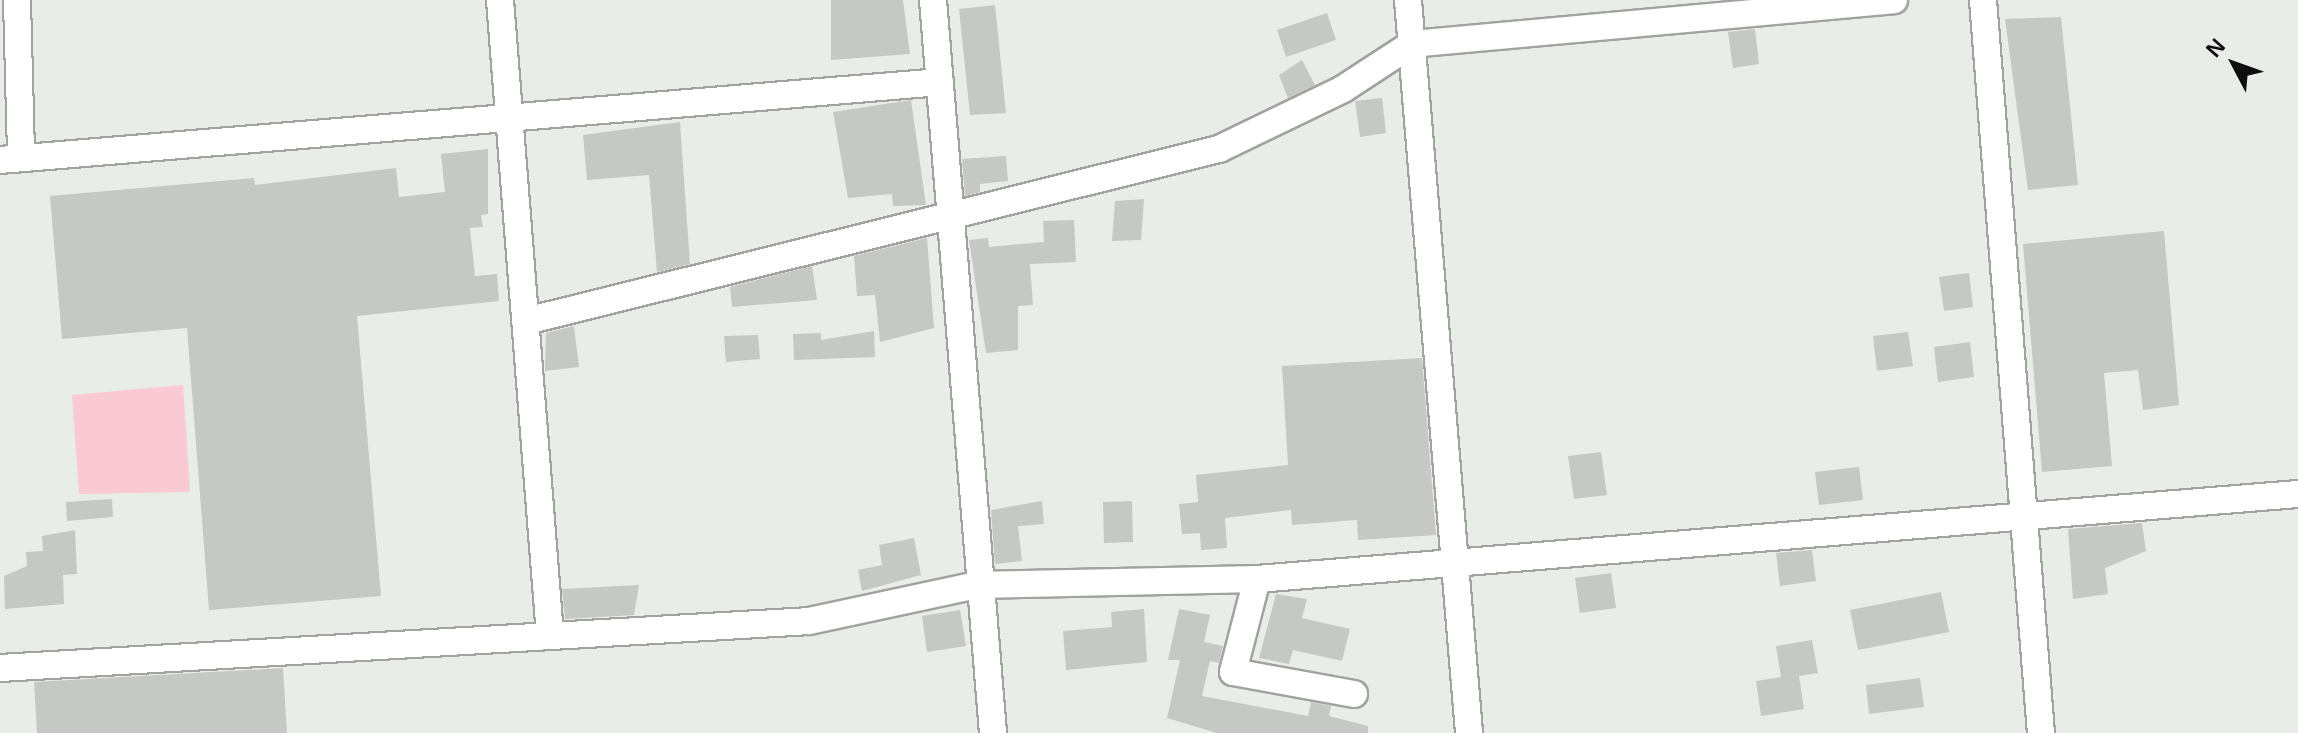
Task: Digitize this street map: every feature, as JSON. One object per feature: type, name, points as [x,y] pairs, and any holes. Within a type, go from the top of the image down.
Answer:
[{"type":"street","points":[[17,0],[11,159],[940,82]]},
{"type":"street","points":[[500,0],[550,636]]},
{"type":"street","points":[[933,0],[977,585],[993,733]]},
{"type":"street","points":[[1408,0],[1469,733]]},
{"type":"street","points":[[526,321],[1219,149],[1343,89],[1412,44],[1894,0]]},
{"type":"street","points":[[1983,0],[2041,733]]},
{"type":"street","points":[[0,668],[809,621],[977,585],[1257,579],[2298,494]]},
{"type":"street","points":[[1257,579],[1233,672],[1354,694]]},
{"type":"shaded area","points":[[183,385],[190,492],[79,494],[72,395]]},
{"type":"building","points":[[831,0],[903,0],[910,54],[831,60]]},
{"type":"building","points":[[995,5],[1006,113],[970,115],[959,9]]},
{"type":"building","points":[[1327,13],[1336,40],[1286,57],[1277,30]]},
{"type":"building","points":[[2061,17],[2078,185],[2028,190],[2005,19]]},
{"type":"building","points":[[1755,29],[1759,64],[1733,68],[1728,32]]},
{"type":"building","points":[[1302,60],[1315,85],[1288,98],[1279,75]]},
{"type":"building","points":[[1382,98],[1386,133],[1360,137],[1355,101]]},
{"type":"building","points":[[911,100],[926,205],[893,206],[892,194],[848,198],[833,112]]},
{"type":"building","points":[[680,122],[690,264],[657,272],[649,175],[587,180],[583,135]]},
{"type":"building","points":[[488,149],[488,214],[481,215],[483,227],[470,228],[475,276],[497,274],[499,301],[357,316],[381,596],[209,610],[187,328],[62,339],[50,196],[254,178],[255,185],[396,168],[399,197],[445,192],[441,154]]},
{"type":"building","points":[[1006,156],[1008,181],[980,184],[980,192],[965,196],[962,159]]},
{"type":"building","points":[[1144,199],[1141,240],[1112,241],[1115,201]]},
{"type":"building","points":[[1074,220],[1076,262],[1030,264],[1033,305],[1018,306],[1018,350],[986,353],[969,240],[988,238],[989,247],[1044,242],[1043,221]]},
{"type":"building","points":[[2164,231],[2179,405],[2143,410],[2138,370],[2104,373],[2112,466],[2042,472],[2023,244]]},
{"type":"building","points":[[927,238],[934,328],[880,342],[875,295],[857,296],[854,256]]},
{"type":"building","points":[[812,266],[817,300],[732,307],[730,287]]},
{"type":"building","points":[[1969,273],[1973,307],[1944,311],[1939,277]]},
{"type":"building","points":[[574,326],[579,367],[545,371],[546,333]]},
{"type":"building","points":[[874,331],[875,357],[794,360],[793,334],[821,333],[821,340]]},
{"type":"building","points":[[1908,332],[1913,366],[1877,371],[1873,336]]},
{"type":"building","points":[[758,335],[760,359],[726,362],[724,336]]},
{"type":"building","points":[[1970,342],[1974,377],[1938,382],[1934,347]]},
{"type":"building","points":[[1422,358],[1436,535],[1358,540],[1357,520],[1292,525],[1291,510],[1225,518],[1227,548],[1201,550],[1200,533],[1182,534],[1179,504],[1198,502],[1196,475],[1288,465],[1282,366]]},
{"type":"building","points":[[1601,452],[1607,495],[1574,499],[1568,456]]},
{"type":"building","points":[[1859,467],[1863,500],[1819,505],[1815,472]]},
{"type":"building","points":[[112,499],[113,517],[67,521],[66,502]]},
{"type":"building","points":[[1042,501],[1044,524],[1018,526],[1022,561],[995,564],[991,510]]},
{"type":"building","points":[[1132,501],[1133,542],[1104,543],[1103,502]]},
{"type":"building","points":[[2142,523],[2146,551],[2105,568],[2108,594],[2073,599],[2068,529]]},
{"type":"building","points":[[75,530],[77,574],[63,575],[64,604],[5,609],[4,576],[27,566],[26,552],[43,551],[42,536]]},
{"type":"building","points":[[914,538],[921,575],[862,591],[858,570],[882,565],[879,545]]},
{"type":"building","points":[[1812,550],[1816,581],[1780,586],[1776,553]]},
{"type":"building","points":[[1611,573],[1616,608],[1580,613],[1575,578]]},
{"type":"building","points":[[639,585],[634,615],[565,619],[562,589]]},
{"type":"building","points":[[1941,592],[1949,632],[1858,650],[1850,610]]},
{"type":"building","points":[[1276,594],[1307,599],[1302,618],[1350,629],[1342,661],[1293,650],[1289,664],[1259,658]]},
{"type":"building","points":[[1144,609],[1147,662],[1066,670],[1063,631],[1112,627],[1111,612]]},
{"type":"building","points":[[1179,609],[1210,615],[1204,642],[1223,646],[1219,663],[1210,661],[1202,696],[1308,716],[1311,702],[1331,706],[1329,716],[1368,726],[1368,733],[1217,733],[1167,718],[1180,660],[1168,660]]},
{"type":"building","points":[[960,610],[966,646],[927,652],[922,616]]},
{"type":"building","points":[[1812,640],[1818,673],[1799,676],[1804,709],[1761,716],[1756,681],[1781,677],[1776,646]]},
{"type":"building","points":[[283,668],[287,733],[37,733],[34,682]]},
{"type":"building","points":[[1920,678],[1924,707],[1869,714],[1866,685]]}]
